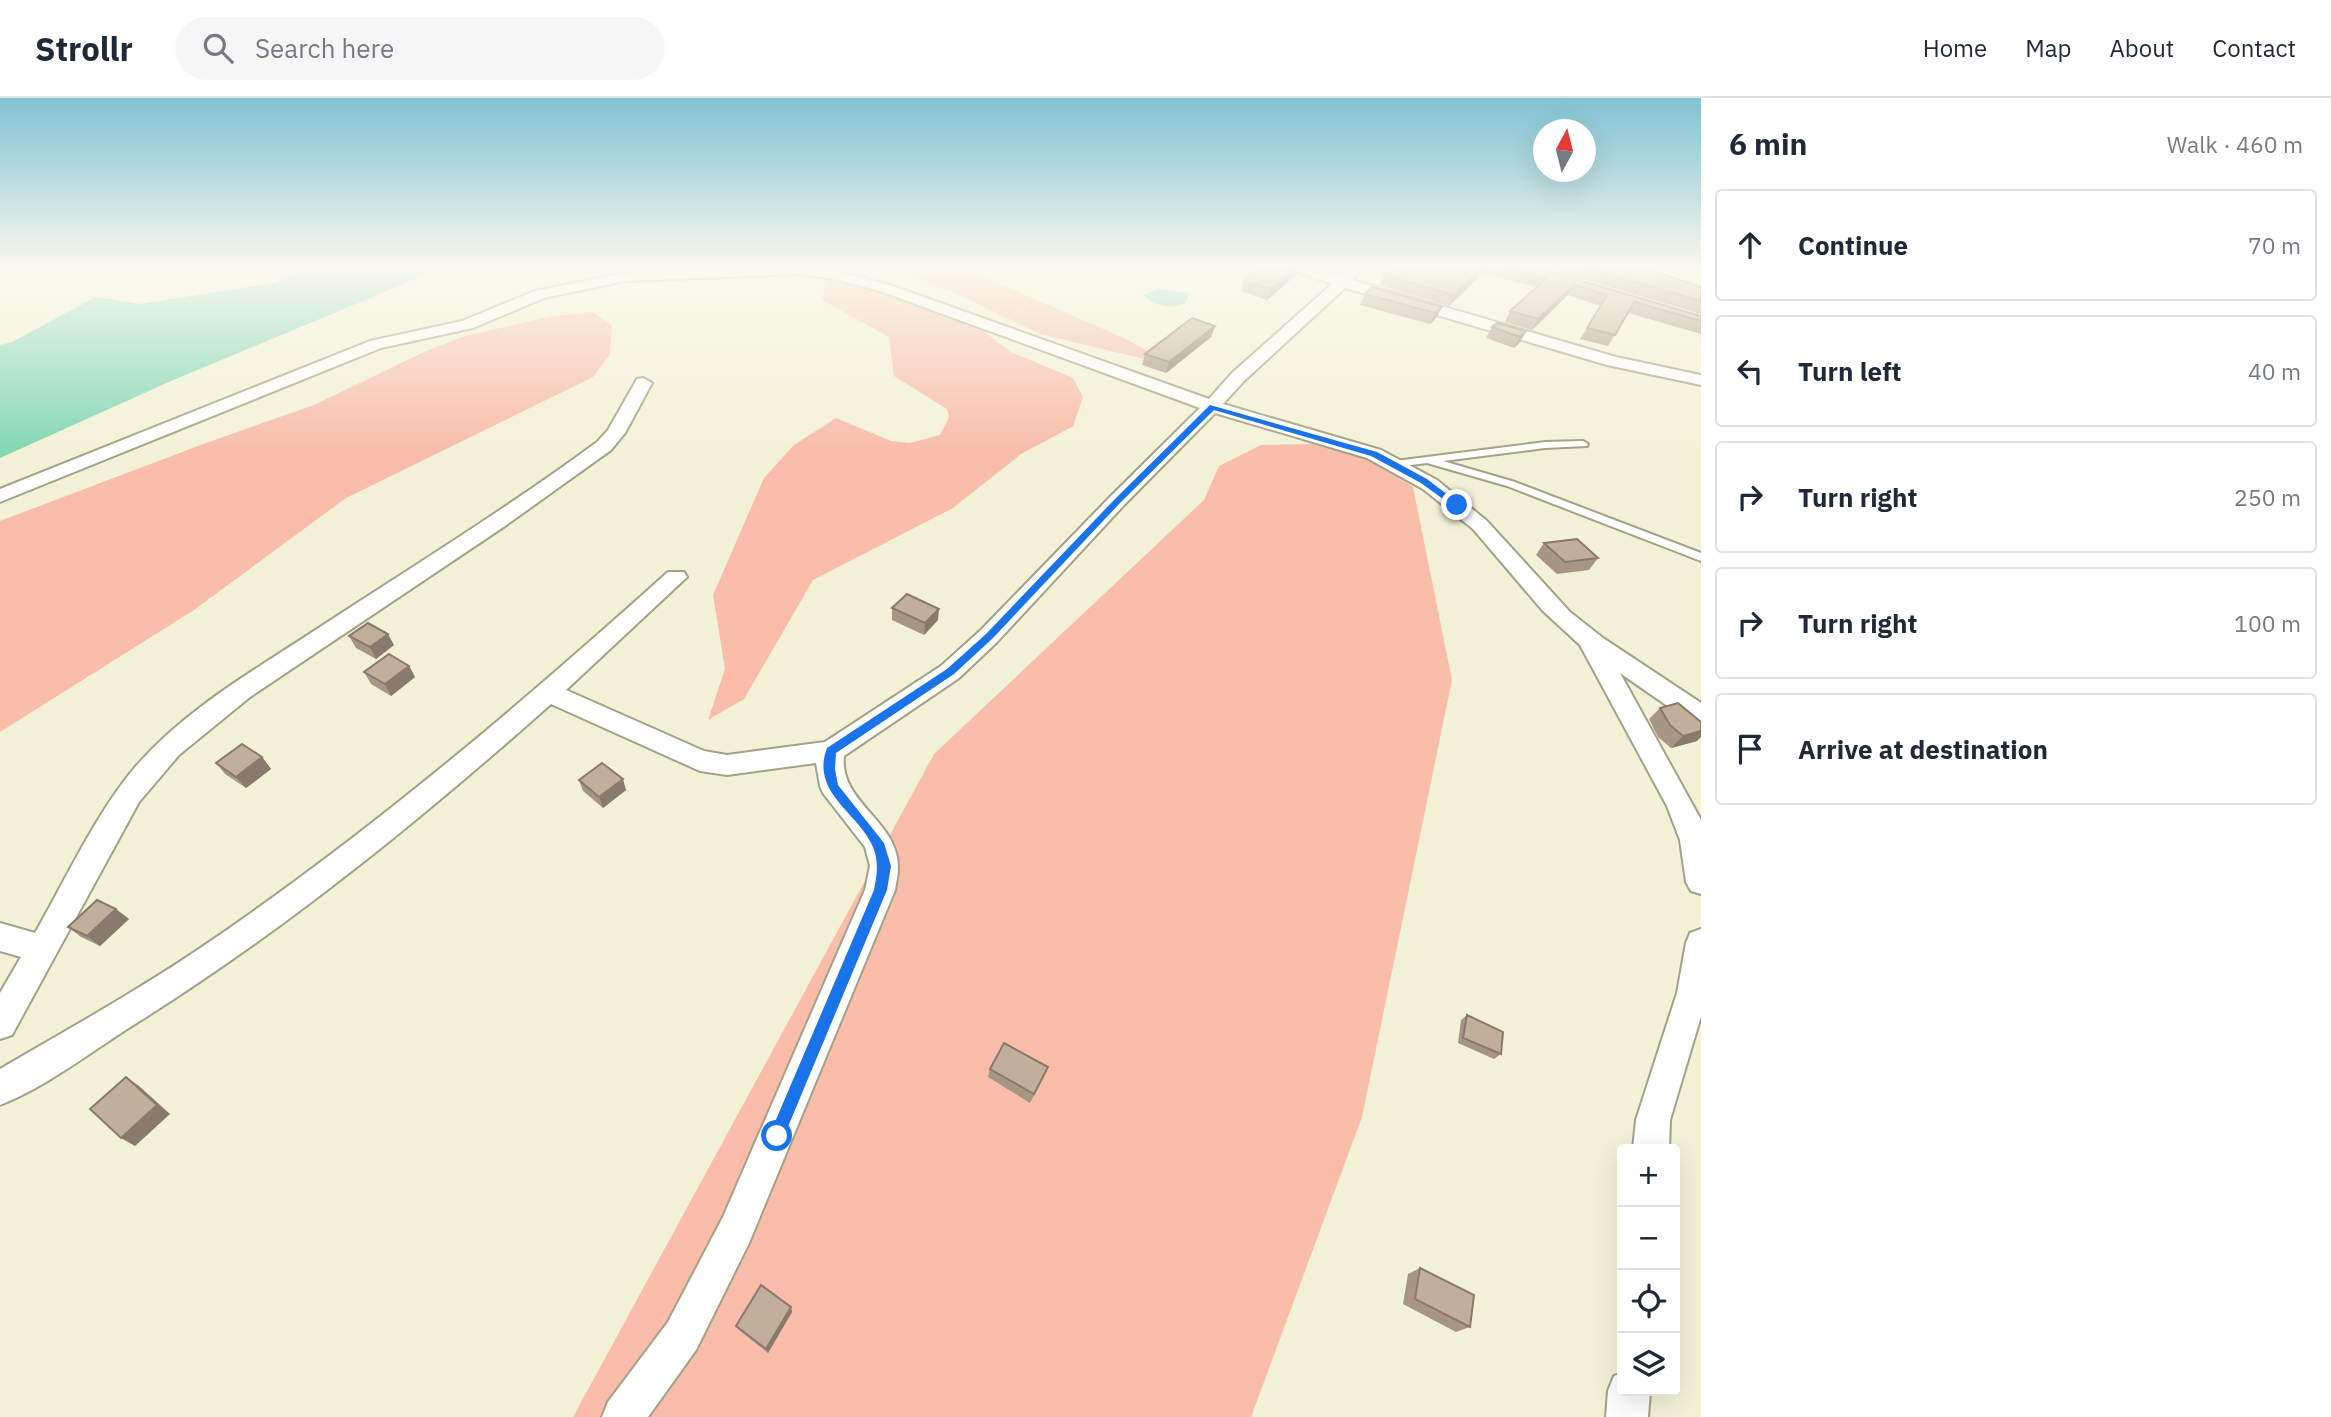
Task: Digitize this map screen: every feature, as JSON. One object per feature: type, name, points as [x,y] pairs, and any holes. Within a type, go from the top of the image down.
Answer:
[{"type":"street","points":[[0,496],[376,344],[455,328]]},
{"type":"street","points":[[993,328],[1183,397],[1374,454],[1395,464],[1457,505],[1480,525],[1543,599],[1590,640],[1701,716]]},
{"type":"street","points":[[550,693],[700,761],[727,765],[831,751],[950,672],[989,636],[1117,501],[1213,407],[1238,377],[1291,328]]},
{"type":"street","points":[[1512,328],[1613,361],[1701,380]]},
{"type":"street","points":[[1183,397],[1216,382],[1238,377]]},
{"type":"street","points":[[0,1024],[129,794],[151,764],[175,741],[240,691],[604,446],[616,433],[643,383]]},
{"type":"street","points":[[0,1088],[195,968],[369,842],[550,693],[676,577]]},
{"type":"street","points":[[1590,640],[1661,774],[1693,814],[1701,882]]},
{"type":"street","points":[[623,1417],[682,1336],[736,1230],[880,890],[884,866],[878,843],[832,786],[829,769],[831,751]]},
{"type":"street","points":[[0,937],[43,949]]},
{"type":"street","points":[[1651,1144],[1653,1120],[1693,993],[1701,943]]},
{"type":"street","points":[[1627,1417],[1629,1396]]},
{"type":"lane","points":[[1395,464],[1545,444],[1583,444]]},
{"type":"lane","points":[[1428,460],[1511,484],[1701,556]]},
{"type":"shaded area","points":[[39,328],[299,328],[171,381],[0,458],[0,345],[12,342]]},
{"type":"shaded area","points":[[502,328],[612,328],[610,354],[593,377],[346,498],[194,610],[0,732],[0,521],[314,405],[426,351],[465,336]]},
{"type":"shaded area","points":[[872,328],[979,328],[1011,352],[1073,378],[1083,397],[1073,426],[1021,454],[953,508],[813,580],[744,699],[708,720],[725,669],[713,595],[764,478],[794,445],[836,418],[891,441],[910,443],[940,435],[949,417],[947,409],[894,376],[889,337]]},
{"type":"shaded area","points":[[1027,328],[1100,328],[1155,355],[1161,363],[1040,334]]},
{"type":"shaded area","points":[[1312,444],[1369,457],[1413,487],[1452,680],[1362,1117],[1251,1417],[573,1417],[934,754],[1204,500],[1219,466],[1261,445]]},
{"type":"building","points":[[1180,328],[1213,328],[1169,362],[1145,354]]},
{"type":"building","points":[[1494,328],[1514,328],[1526,331],[1520,337]]},
{"type":"building","points":[[1587,328],[1619,328],[1615,335]]},
{"type":"building","points":[[1577,539],[1598,558],[1565,562],[1544,543]]},
{"type":"building","points":[[907,594],[939,609],[925,623],[892,608]]},
{"type":"building","points":[[368,623],[388,634],[370,647],[349,636]]},
{"type":"building","points":[[389,654],[409,666],[385,684],[364,672]]},
{"type":"building","points":[[1678,703],[1701,722],[1701,731],[1683,736],[1670,725],[1660,708]]},
{"type":"building","points":[[242,744],[262,757],[236,777],[216,763]]},
{"type":"building","points":[[602,763],[623,779],[599,797],[579,780]]},
{"type":"building","points":[[97,900],[116,909],[87,936],[68,927]]},
{"type":"building","points":[[1467,1015],[1503,1032],[1501,1054],[1463,1038]]},
{"type":"building","points":[[1004,1043],[1048,1067],[1034,1094],[990,1069]]},
{"type":"building","points":[[126,1077],[157,1105],[121,1138],[90,1109]]},
{"type":"building","points":[[1420,1268],[1474,1295],[1470,1327],[1415,1299]]},
{"type":"building","points":[[761,1285],[791,1307],[766,1349],[736,1326]]},
{"type":"route","points":[[777,1136],[880,890],[884,866],[878,843],[832,786],[829,769],[831,751],[950,672],[989,636],[1117,501],[1213,407],[1374,454],[1424,481],[1457,505]]}]
